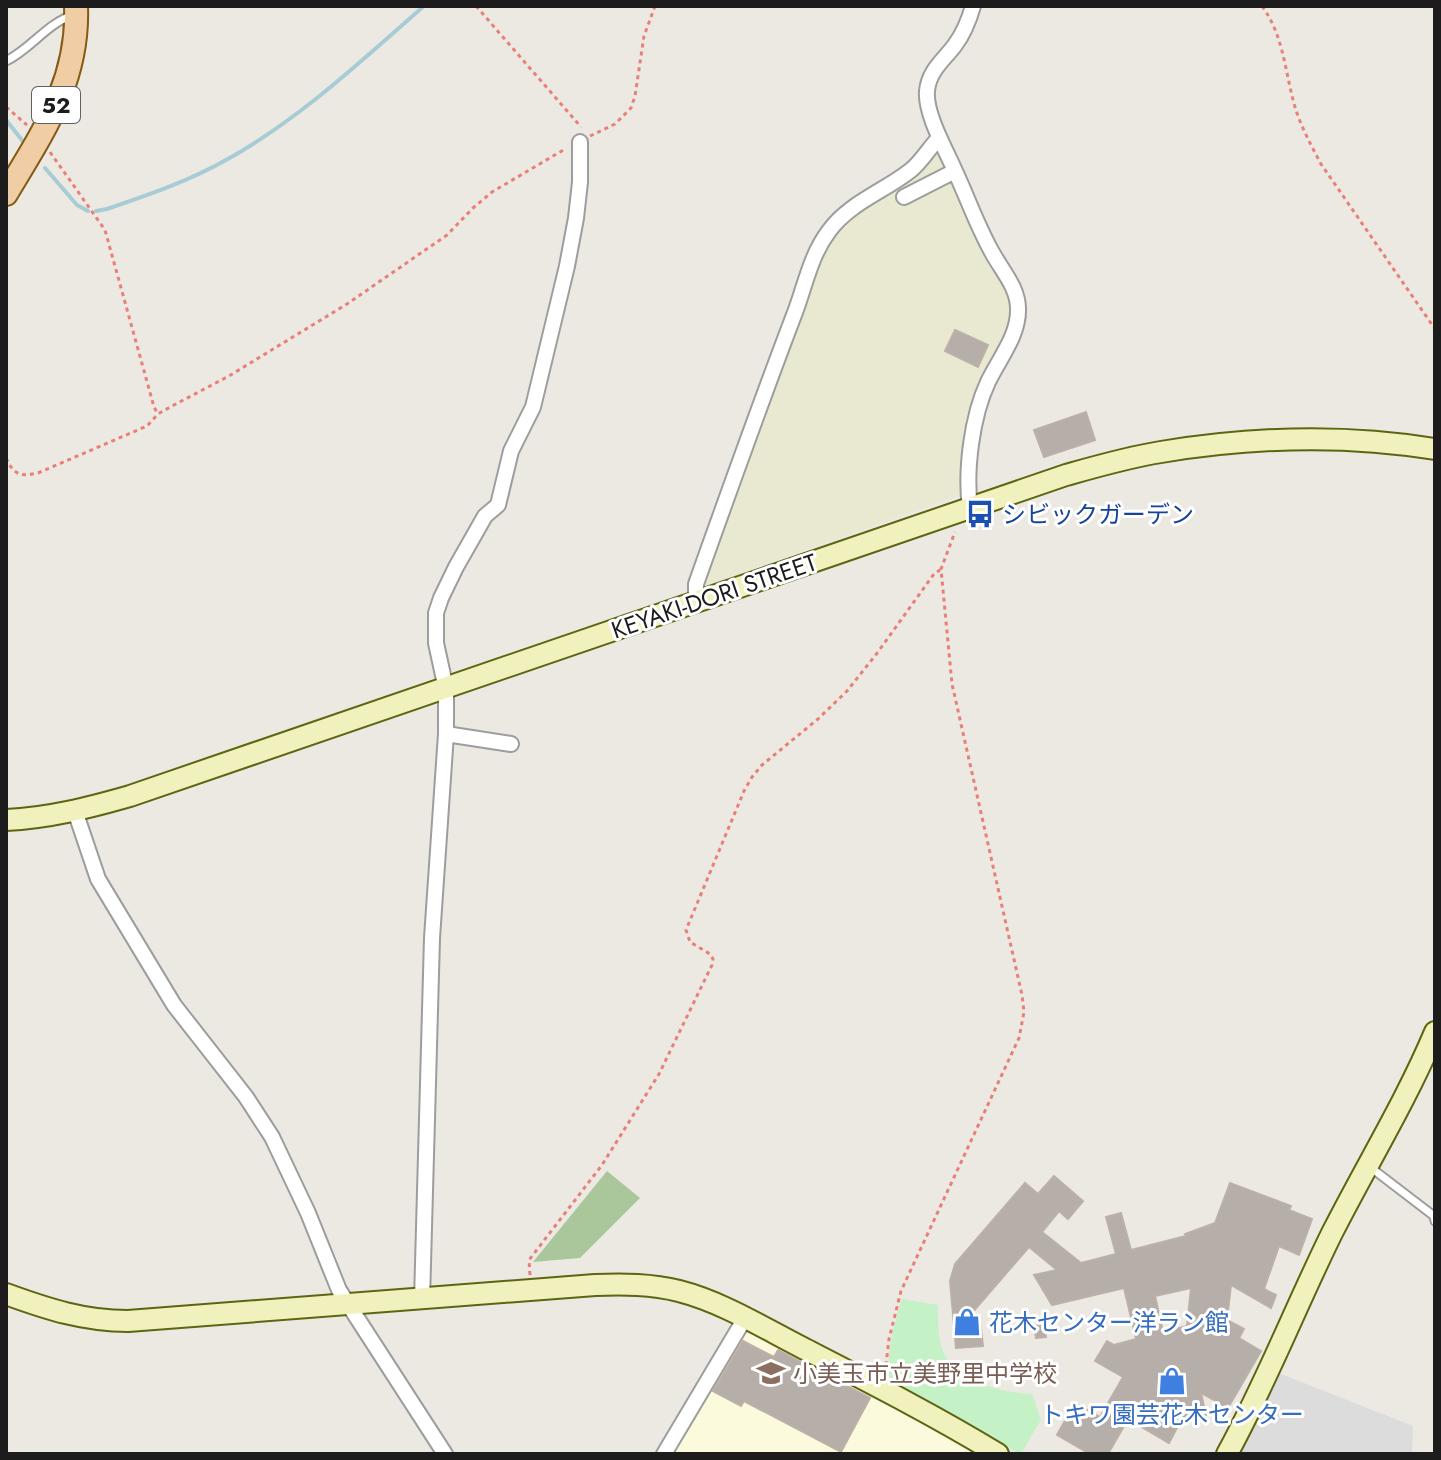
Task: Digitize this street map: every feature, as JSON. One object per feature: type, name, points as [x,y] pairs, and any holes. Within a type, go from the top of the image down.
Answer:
[{"type":"main road","name":"52","points":[[6,194],[63,92],[75,41],[76,10]]},
{"type":"street","points":[[963,510],[968,491],[973,433],[988,383],[1018,320],[1014,287],[983,236],[939,138],[927,94],[931,75],[963,33],[973,6]]},
{"type":"street","points":[[696,601],[696,584],[822,241],[842,217],[914,168],[939,138]]},
{"type":"street","points":[[422,1300],[432,952],[446,734],[446,689],[436,643],[436,613],[456,567],[485,516],[498,505],[511,451],[533,407],[576,218],[580,142]]},
{"type":"street","points":[[904,197],[955,171]]},
{"type":"street","name":"KEYAKI-DORI STREET","points":[[6,820],[35,819],[130,796],[1066,475],[1159,452],[1210,445],[1316,439],[1435,449]]},
{"type":"street","points":[[446,734],[511,744]]},
{"type":"street","points":[[75,811],[98,879],[174,1005],[246,1097],[272,1137],[304,1201],[339,1290],[445,1454]]},
{"type":"street","points":[[1227,1454],[1332,1235],[1421,1065],[1435,1032]]},
{"type":"street","points":[[6,1294],[66,1315],[128,1321],[636,1284],[681,1292],[745,1318],[951,1425],[998,1454]]},
{"type":"street","points":[[664,1454],[745,1318]]},
{"type":"lane","points":[[6,61],[76,10]]},
{"type":"lane","points":[[1369,1165],[1435,1218]]},
{"type":"path","points":[[476,6],[587,137],[615,124],[631,108],[644,36],[655,6]]},
{"type":"path","points":[[1262,6],[1281,44],[1296,109],[1312,148],[1435,329]]},
{"type":"path","points":[[6,107],[40,136],[105,230],[158,414]]},
{"type":"path","points":[[6,458],[12,471],[27,476],[147,426],[158,414],[229,376],[347,304],[447,235],[492,192],[580,142]]},
{"type":"path","points":[[881,1388],[901,1291],[1019,1038],[1024,1012],[952,684],[941,569],[963,510]]},
{"type":"path","points":[[532,1291],[529,1260],[602,1165],[659,1074],[712,965],[710,954],[690,942],[686,930],[744,791],[762,765],[847,691],[934,574],[941,569]]},
{"type":"shaded area","points":[[934,148],[940,148],[1010,290],[1013,309],[1010,328],[972,407],[960,495],[704,586],[701,584],[821,252],[839,225]]},
{"type":"shaded area","name":"小美玉市立美野里中学校","points":[[748,1333],[975,1454],[668,1454],[739,1335]]},
{"type":"shaded area","points":[[1276,1372],[1413,1426],[1412,1454],[1239,1454]]},
{"type":"green space","points":[[607,1171],[640,1198],[580,1258],[533,1262]]},
{"type":"green space","points":[[902,1299],[938,1305],[942,1349],[957,1370],[987,1386],[1032,1394],[1041,1420],[1022,1452],[1016,1452],[889,1381],[891,1340]]},
{"type":"building","points":[[955,330],[988,345],[978,367],[945,351]]},
{"type":"building","points":[[1086,412],[1095,440],[1044,457],[1034,430]]},
{"type":"building","points":[[1054,1176],[1083,1201],[1068,1219],[1059,1211],[1042,1232],[1081,1263],[1116,1254],[1106,1217],[1121,1213],[1131,1250],[1186,1236],[1215,1223],[1230,1183],[1291,1206],[1289,1210],[1312,1219],[1299,1255],[1279,1246],[1264,1289],[1276,1295],[1271,1308],[1231,1285],[1227,1320],[1244,1329],[1239,1338],[1261,1351],[1228,1408],[1201,1393],[1206,1415],[1180,1422],[1169,1443],[1128,1419],[1108,1454],[1090,1454],[1057,1435],[1075,1403],[1100,1417],[1123,1377],[1095,1361],[1107,1341],[1114,1345],[1136,1339],[1124,1288],[1052,1305],[1034,1275],[1057,1270],[1029,1247],[964,1322],[970,1329],[980,1321],[983,1346],[956,1348],[950,1281],[955,1264],[1025,1183],[1038,1194]],"holes":[[[1191,1288],[1187,1326],[1163,1332],[1155,1296]]]},
{"type":"building","points":[[1044,1325],[1046,1337],[1036,1338],[1034,1326]]},
{"type":"building","points":[[743,1341],[774,1357],[778,1350],[870,1398],[841,1452],[744,1401],[741,1406],[713,1391]]},
{"type":"waterway","points":[[96,211],[183,181],[253,144],[329,88],[424,6]]},
{"type":"waterway","points":[[6,120],[25,144]]},
{"type":"waterway","points":[[45,168],[77,205],[88,211]]},
{"type":"place","name":"シビックガーデン","points":[[980,514]]},
{"type":"place","name":"花木センター洋ラン館","points":[[967,1322]]},
{"type":"place","name":"小美玉市立美野里中学校","points":[[771,1373]]},
{"type":"place","name":"トキワ園芸花木センター","points":[[1172,1381]]}]
